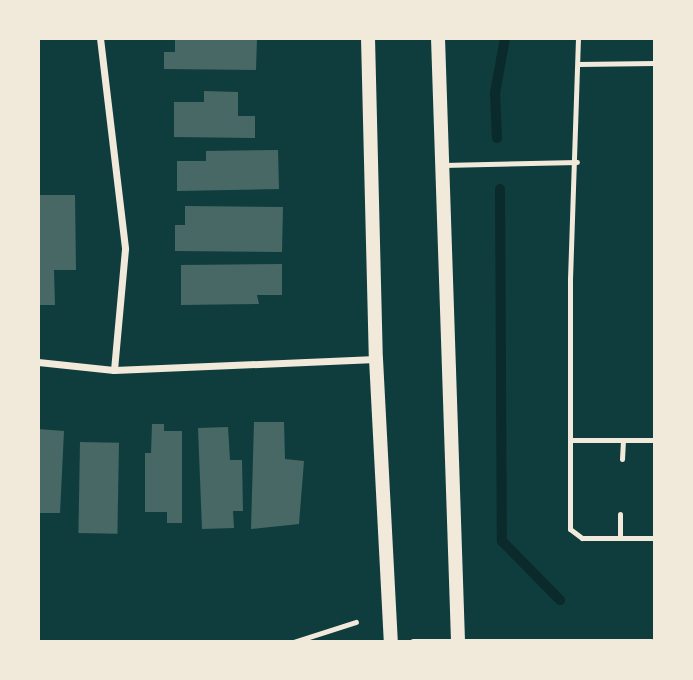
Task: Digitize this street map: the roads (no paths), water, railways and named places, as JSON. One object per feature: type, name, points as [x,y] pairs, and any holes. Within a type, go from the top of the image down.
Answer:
[{"type":"main road","points":[[368,38],[376,359],[391,642]]},
{"type":"main road","points":[[438,38],[458,641]]},
{"type":"street","points":[[100,38],[125,249],[114,370]]},
{"type":"street","points":[[38,362],[114,370],[376,359]]},
{"type":"street","points":[[413,642],[651,642]]},
{"type":"lane","points":[[578,38],[577,162],[570,278],[570,529],[582,538],[654,538]]},
{"type":"lane","points":[[578,64],[654,63]]},
{"type":"lane","points":[[442,165],[577,162]]},
{"type":"lane","points":[[570,440],[654,440]]},
{"type":"lane","points":[[622,459],[623,440]]},
{"type":"lane","points":[[620,514],[620,538]]},
{"type":"waterway","points":[[497,138],[495,93],[505,38]]},
{"type":"waterway","points":[[500,189],[502,541],[560,600]]}]
